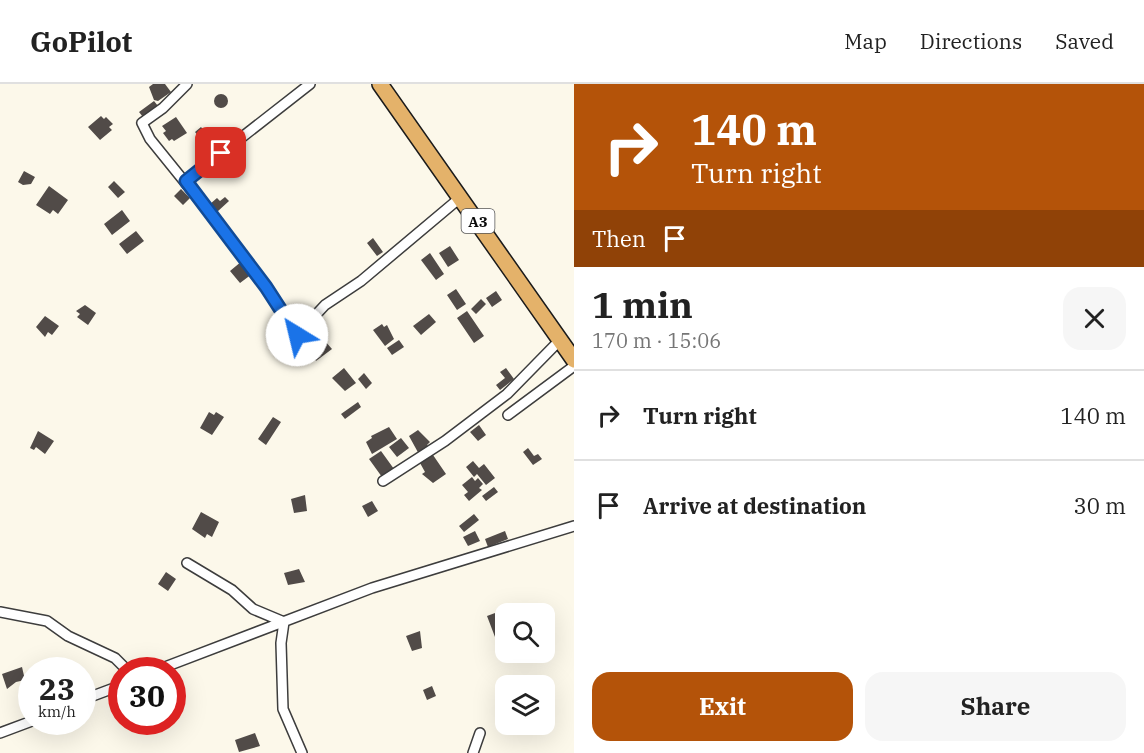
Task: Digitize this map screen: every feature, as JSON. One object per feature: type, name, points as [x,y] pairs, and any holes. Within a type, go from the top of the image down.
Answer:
[{"type":"highway","name":"A3","points":[[380,84],[574,360]]},
{"type":"street","points":[[186,84],[163,108],[142,123],[150,139],[186,181],[266,287],[297,335],[325,305],[361,281],[461,197]]},
{"type":"street","points":[[186,181],[310,84]]},
{"type":"street","points":[[383,481],[445,441],[507,394],[560,340]]},
{"type":"street","points":[[508,416],[574,366]]},
{"type":"street","points":[[186,659],[372,588],[574,526]]},
{"type":"street","points":[[187,563],[232,590],[253,609],[284,622]]},
{"type":"street","points":[[0,612],[47,621],[69,636],[113,657]]},
{"type":"street","points":[[284,622],[281,643],[283,709],[302,753]]},
{"type":"street","points":[[0,733],[18,726]]},
{"type":"street","points":[[473,753],[480,733]]},
{"type":"building","points":[[153,84],[165,84],[171,92],[158,101],[154,100],[149,87]]},
{"type":"building","points":[[221,94],[226,96],[228,101],[226,106],[221,108],[216,106],[214,101],[216,96]]},
{"type":"building","points":[[154,101],[158,106],[143,117],[139,112]]},
{"type":"building","points":[[101,116],[104,119],[106,117],[113,124],[109,127],[112,130],[100,140],[88,127]]},
{"type":"building","points":[[176,117],[187,133],[174,141],[172,139],[169,141],[163,133],[166,131],[162,126]]},
{"type":"building","points":[[201,127],[214,143],[208,148],[195,132]]},
{"type":"building","points":[[24,171],[35,177],[31,184],[23,185],[18,182]]},
{"type":"building","points":[[114,181],[125,192],[118,198],[108,187]]},
{"type":"building","points":[[49,186],[68,200],[58,214],[53,210],[50,214],[36,205]]},
{"type":"building","points":[[181,189],[190,198],[183,205],[174,196]]},
{"type":"building","points":[[225,197],[229,201],[217,212],[210,204],[217,198],[220,201]]},
{"type":"building","points":[[122,210],[130,221],[112,235],[104,224]]},
{"type":"building","points":[[136,231],[144,241],[127,254],[119,244]]},
{"type":"building","points":[[373,238],[383,252],[377,256],[367,243]]},
{"type":"building","points":[[450,246],[459,260],[448,267],[439,253]]},
{"type":"building","points":[[430,253],[444,274],[436,280],[421,260]]},
{"type":"building","points":[[242,261],[252,274],[240,283],[230,271]]},
{"type":"building","points":[[456,289],[466,304],[457,310],[447,295]]},
{"type":"building","points":[[496,291],[502,300],[492,307],[486,298]]},
{"type":"building","points":[[481,299],[486,304],[476,314],[471,309]]},
{"type":"building","points":[[85,305],[96,313],[88,325],[77,317],[80,314],[76,311]]},
{"type":"building","points":[[467,311],[484,336],[474,343],[457,318]]},
{"type":"building","points":[[429,314],[436,322],[421,335],[413,326]]},
{"type":"building","points":[[45,316],[59,326],[52,335],[48,332],[45,337],[36,327]]},
{"type":"building","points":[[382,324],[384,327],[387,325],[394,339],[385,346],[373,330]]},
{"type":"building","points":[[316,340],[325,341],[332,349],[316,361],[308,347]]},
{"type":"building","points":[[399,340],[404,347],[392,355],[387,348]]},
{"type":"building","points":[[344,368],[356,383],[345,391],[332,378]]},
{"type":"building","points":[[506,368],[514,379],[500,390],[496,385],[505,378],[500,372]]},
{"type":"building","points":[[364,373],[372,383],[366,389],[358,379]]},
{"type":"building","points":[[358,402],[361,407],[345,419],[341,414]]},
{"type":"building","points":[[209,412],[214,415],[216,412],[224,417],[212,435],[200,428]]},
{"type":"building","points":[[273,417],[281,422],[266,445],[258,439]]},
{"type":"building","points":[[479,425],[486,435],[478,441],[470,432]]},
{"type":"building","points":[[389,427],[397,439],[372,454],[366,442],[372,438],[371,436]]},
{"type":"building","points":[[418,430],[430,442],[427,445],[430,449],[420,456],[409,436]]},
{"type":"building","points":[[38,431],[54,441],[45,454],[36,447],[34,450],[30,448]]},
{"type":"building","points":[[401,438],[409,448],[397,457],[389,447]]},
{"type":"building","points":[[528,448],[534,456],[538,454],[542,459],[533,465],[523,452]]},
{"type":"building","points":[[381,451],[394,469],[382,477],[369,459]]},
{"type":"building","points":[[433,455],[446,474],[433,483],[422,474],[425,472],[420,463]]},
{"type":"building","points":[[473,461],[479,468],[484,464],[495,478],[486,485],[477,474],[474,477],[466,467]]},
{"type":"building","points":[[472,477],[475,481],[478,478],[483,484],[479,488],[482,490],[469,501],[464,495],[468,492],[462,485]]},
{"type":"building","points":[[494,487],[498,492],[486,501],[482,496]]},
{"type":"building","points":[[305,495],[307,511],[294,513],[291,499]]},
{"type":"building","points":[[372,501],[378,511],[368,517],[362,506]]},
{"type":"building","points":[[201,512],[219,522],[212,537],[207,534],[205,538],[192,529]]},
{"type":"building","points":[[474,514],[479,520],[464,532],[459,526]]},
{"type":"building","points":[[475,531],[480,541],[468,546],[463,537]]},
{"type":"building","points":[[505,531],[508,539],[488,547],[485,539]]},
{"type":"building","points":[[299,569],[305,582],[288,585],[284,573]]},
{"type":"building","points":[[166,572],[176,579],[168,591],[158,584]]},
{"type":"building","points":[[495,613],[495,637],[487,616]]},
{"type":"building","points":[[420,631],[422,648],[412,651],[406,636]]},
{"type":"building","points":[[18,668],[18,682],[7,689],[2,674]]},
{"type":"building","points":[[432,686],[436,696],[427,700],[423,690]]},
{"type":"building","points":[[255,733],[260,746],[239,752],[235,740]]},
{"type":"route","points":[[221,153],[186,181],[266,287],[289,326],[297,335]]}]
